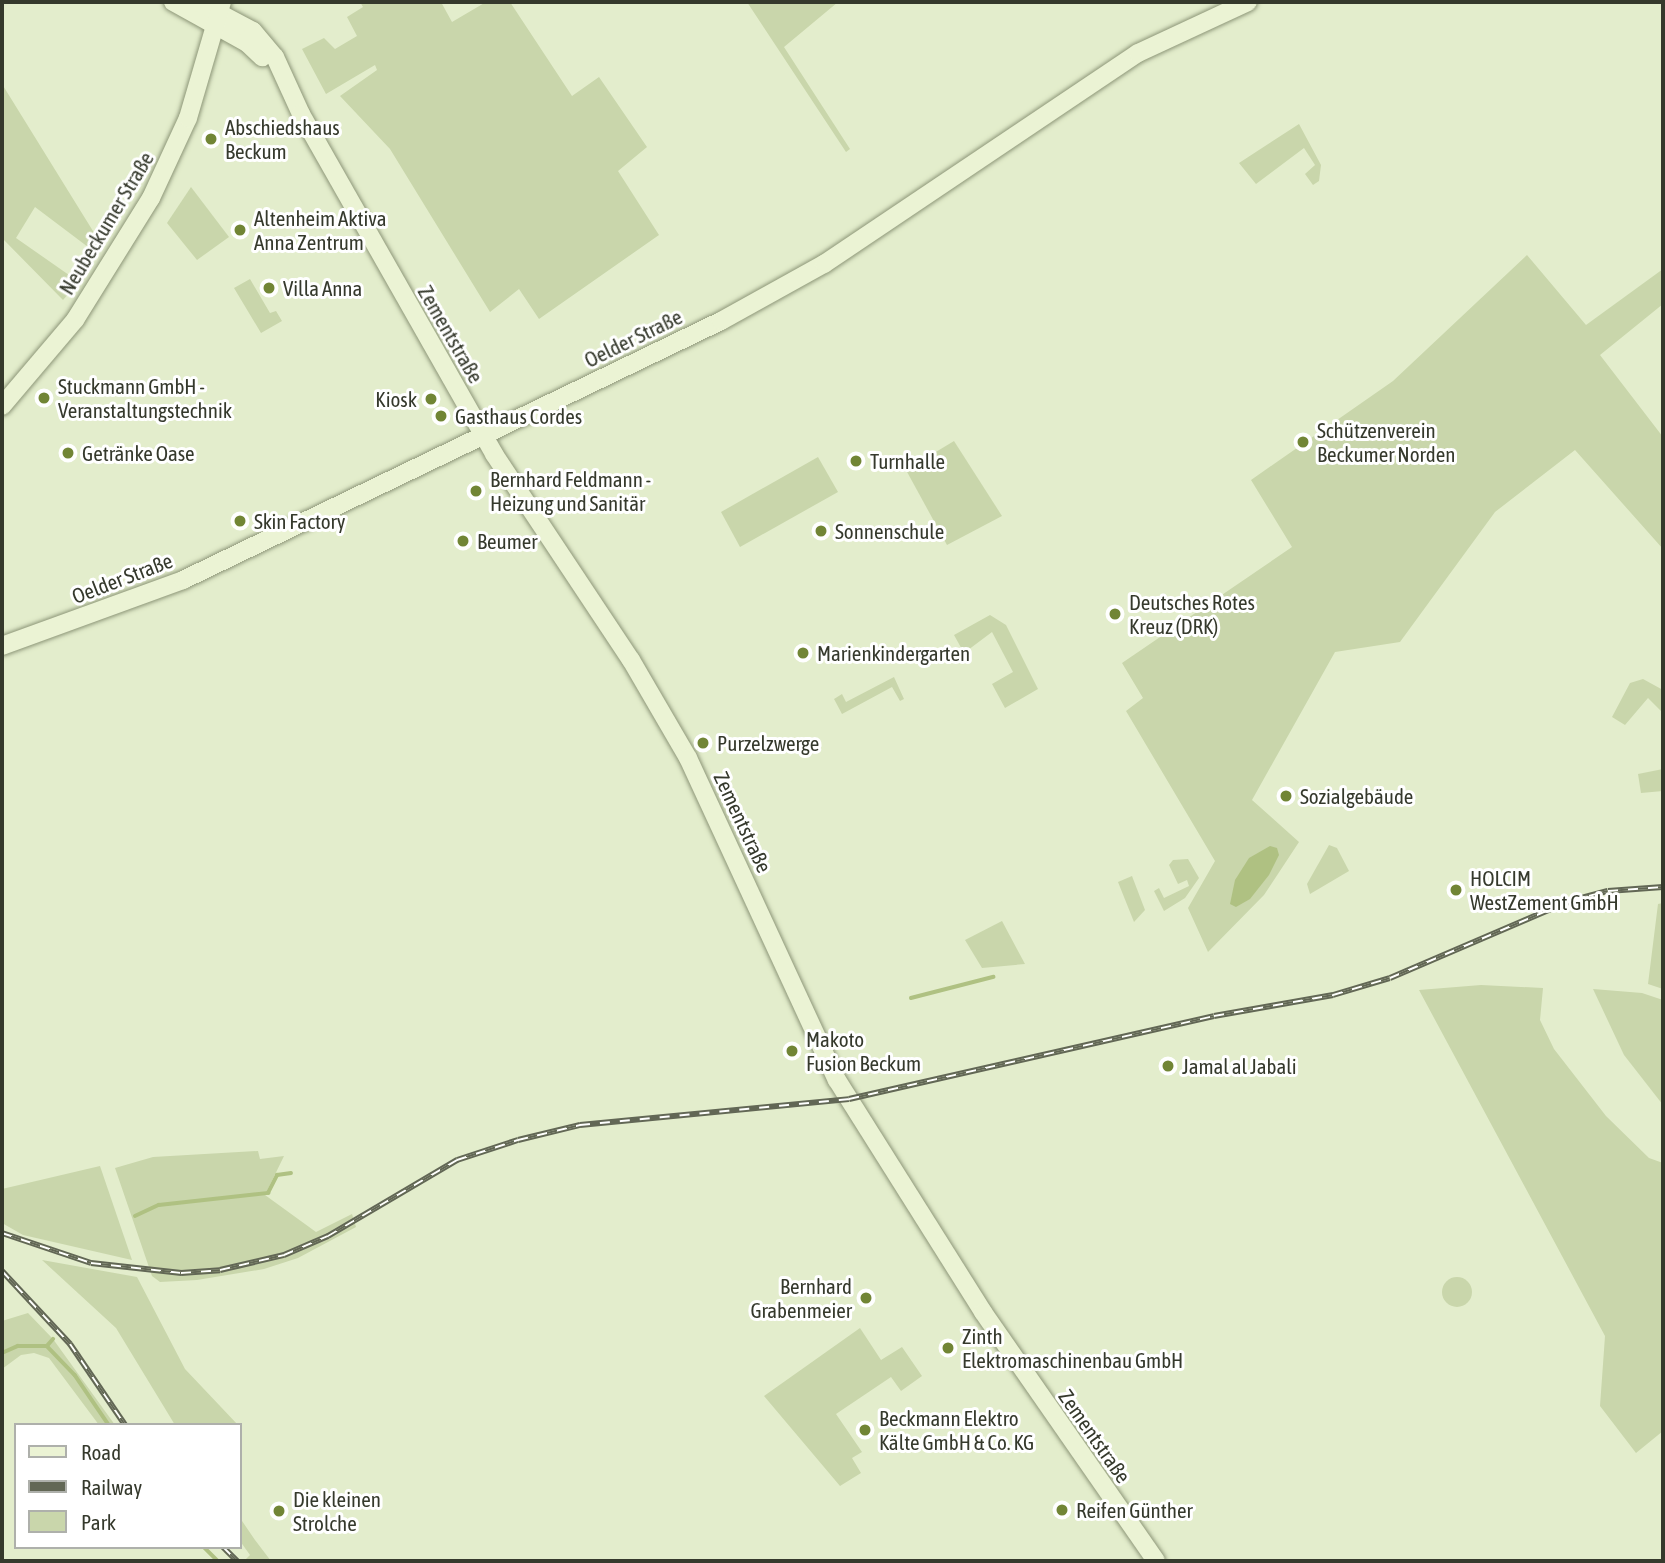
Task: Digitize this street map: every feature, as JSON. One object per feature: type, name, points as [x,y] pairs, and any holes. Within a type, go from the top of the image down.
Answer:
[{"type":"street","name":"Zementstraße","points":[[173,2],[219,13]]},
{"type":"street","name":"Zementstraße","points":[[198,2],[219,13],[292,98],[484,436],[649,688],[688,758],[849,1099],[983,1312],[1156,1561]]},
{"type":"street","name":"Oelder Straße","points":[[2,646],[183,580],[721,321],[824,264],[1102,75],[1177,32],[1248,2]]},
{"type":"street","name":"Neubeckumer Straße","points":[[2,406],[75,320],[151,198],[188,118],[219,13]]},
{"type":"green space","points":[[360,2],[441,2],[452,22],[486,2],[510,2],[572,96],[599,77],[647,147],[618,171],[659,235],[539,319],[519,289],[490,312],[390,149],[340,96],[377,70],[375,65],[326,94],[302,49],[324,38],[335,49],[357,36],[347,17],[363,7]]},
{"type":"green space","points":[[747,2],[838,2],[784,47],[850,149],[846,152]]},
{"type":"green space","points":[[2,84],[101,244],[96,253],[35,207],[16,238],[79,282],[63,300],[2,238]]},
{"type":"green space","points":[[1299,124],[1321,165],[1319,181],[1313,185],[1305,174],[1315,165],[1304,148],[1256,184],[1239,163]]},
{"type":"green space","points":[[191,187],[229,237],[197,260],[167,223]]},
{"type":"green space","points":[[1527,255],[1586,325],[1663,269],[1663,304],[1600,355],[1663,437],[1663,549],[1575,450],[1495,512],[1400,642],[1335,652],[1252,800],[1299,842],[1264,895],[1208,952],[1188,908],[1215,861],[1126,711],[1143,698],[1122,663],[1292,547],[1251,480],[1393,381]]},
{"type":"green space","points":[[250,279],[270,313],[276,311],[282,321],[261,333],[234,288]]},
{"type":"green space","points":[[954,441],[1002,516],[947,545],[906,470]]},
{"type":"green space","points":[[818,457],[838,492],[740,547],[721,512]]},
{"type":"green space","points":[[990,615],[1006,625],[1038,689],[1005,708],[992,684],[1013,672],[992,632],[964,653],[954,635]]},
{"type":"green space","points":[[894,677],[904,699],[900,701],[892,687],[842,714],[834,699],[842,694],[846,702]]},
{"type":"green space","points":[[1643,679],[1663,690],[1663,713],[1648,698],[1625,725],[1612,717],[1630,683]]},
{"type":"green space","points":[[1663,769],[1663,791],[1641,793],[1638,774]]},
{"type":"green space","points":[[1329,845],[1337,848],[1349,871],[1310,894],[1307,884]]},
{"type":"green space","points":[[1188,859],[1199,878],[1185,898],[1164,911],[1154,891],[1159,888],[1164,898],[1189,886],[1187,880],[1178,884],[1169,865],[1173,860]]},
{"type":"green space","points":[[1132,876],[1145,910],[1134,922],[1118,882]]},
{"type":"green space","points":[[1663,903],[1663,989],[1648,984],[1658,904]]},
{"type":"green space","points":[[1002,921],[1025,964],[982,968],[965,940]]},
{"type":"green space","points":[[1481,985],[1543,988],[1540,1020],[1554,1049],[1606,1116],[1649,1158],[1663,1163],[1663,1431],[1636,1453],[1600,1406],[1605,1336],[1419,990]]},
{"type":"green space","points":[[1593,989],[1642,993],[1663,1000],[1663,1105],[1624,1055]]},
{"type":"green space","points":[[258,1151],[260,1159],[284,1156],[265,1195],[316,1232],[352,1214],[356,1227],[298,1258],[264,1269],[197,1280],[160,1282],[152,1276],[115,1168],[153,1157]]},
{"type":"green space","points":[[100,1166],[132,1260],[23,1235],[2,1223],[2,1189]]},
{"type":"green space","points":[[42,1260],[137,1277],[185,1369],[236,1423],[174,1423],[116,1328]]},
{"type":"green space","points":[[1457,1277],[1468,1281],[1472,1292],[1468,1303],[1457,1307],[1446,1303],[1442,1292],[1446,1281]]},
{"type":"green space","points":[[28,1313],[53,1339],[114,1423],[98,1423],[49,1358],[34,1353],[21,1355],[2,1369],[2,1321]]},
{"type":"green space","points":[[860,1328],[881,1360],[902,1347],[922,1376],[901,1391],[891,1377],[836,1414],[862,1452],[852,1458],[861,1473],[840,1486],[764,1396]]},
{"type":"green space","points":[[242,1521],[271,1561],[246,1559],[250,1555],[242,1544]]},
{"type":"shaded area","points":[[1270,846],[1277,848],[1279,855],[1269,875],[1250,899],[1236,907],[1230,904],[1235,880],[1249,858]]},
{"type":"waterway","points":[[911,998],[993,977]]},
{"type":"waterway","points":[[135,1216],[159,1205],[268,1193],[277,1175],[291,1173]]},
{"type":"waterway","points":[[2,1353],[18,1346],[47,1346],[53,1339]]},
{"type":"waterway","points":[[47,1346],[75,1375],[108,1423]]},
{"type":"waterway","points":[[206,1549],[218,1561]]},
{"type":"railway","points":[[2,1233],[91,1263],[181,1273],[220,1270],[284,1255],[328,1236],[457,1160],[518,1140],[580,1125],[849,1099],[1214,1016],[1333,995],[1390,978],[1570,901],[1608,891],[1663,887]]},
{"type":"railway","points":[[2,1271],[70,1344],[124,1423]]},
{"type":"railway","points":[[225,1549],[237,1561]]},
{"type":"place","name":"Abschiedshaus Beckum","points":[[211,139]]},
{"type":"place","name":"Altenheim Aktiva Anna Zentrum","points":[[240,230]]},
{"type":"place","name":"Villa Anna","points":[[269,288]]},
{"type":"place","name":"Stuckmann GmbH - Veranstaltungstechnik","points":[[44,398]]},
{"type":"place","name":"Kiosk","points":[[431,399]]},
{"type":"place","name":"Gasthaus Cordes","points":[[441,416]]},
{"type":"place","name":"Schützenverein Beckumer Norden","points":[[1303,442]]},
{"type":"place","name":"Getränke Oase","points":[[68,453]]},
{"type":"place","name":"Turnhalle","points":[[856,461]]},
{"type":"place","name":"Bernhard Feldmann - Heizung und Sanitär","points":[[476,491]]},
{"type":"place","name":"Skin Factory","points":[[240,521]]},
{"type":"place","name":"Sonnenschule","points":[[821,531]]},
{"type":"place","name":"Beumer","points":[[463,541]]},
{"type":"place","name":"Deutsches Rotes Kreuz (DRK)","points":[[1115,614]]},
{"type":"place","name":"Marienkindergarten","points":[[803,653]]},
{"type":"place","name":"Purzelzwerge","points":[[703,743]]},
{"type":"place","name":"Sozialgebäude","points":[[1286,796]]},
{"type":"place","name":"HOLCIM WestZement GmbH","points":[[1456,890]]},
{"type":"place","name":"Makoto Fusion Beckum","points":[[792,1051]]},
{"type":"place","name":"Jamal al Jabali","points":[[1168,1066]]},
{"type":"place","name":"Bernhard Grabenmeier","points":[[866,1298]]},
{"type":"place","name":"Zinth Elektromaschinenbau GmbH","points":[[948,1348]]},
{"type":"place","name":"Beckmann Elektro Kälte GmbH & Co. KG","points":[[865,1430]]},
{"type":"place","name":"Reifen Günther","points":[[1062,1510]]},
{"type":"place","name":"Die kleinen Strolche","points":[[279,1511]]}]
